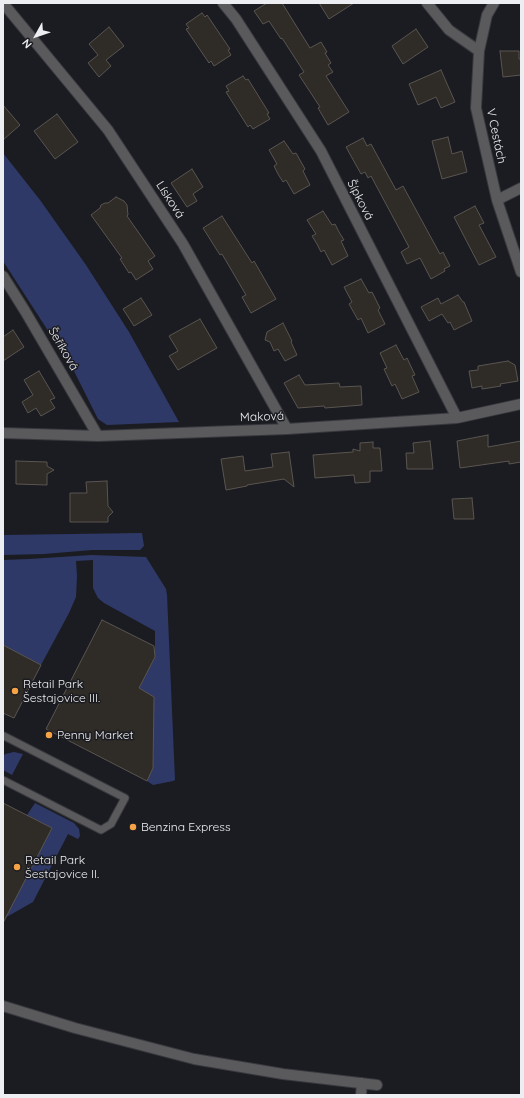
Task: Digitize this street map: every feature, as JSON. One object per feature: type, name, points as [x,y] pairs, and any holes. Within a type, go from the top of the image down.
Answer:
[{"type":"street","name":"Lísková","points":[[3,3],[108,130],[183,244],[287,429]]},
{"type":"street","name":"Šípková","points":[[223,3],[236,19],[321,151],[457,418]]},
{"type":"street","points":[[427,3],[449,30],[479,51]]},
{"type":"street","name":"V Cestách","points":[[494,3],[487,15],[479,51],[476,108],[497,200],[521,272]]},
{"type":"street","points":[[497,200],[521,188]]},
{"type":"street","name":"Šeříková","points":[[3,276],[98,436]]},
{"type":"street","name":"Maková","points":[[3,433],[98,436],[287,429],[457,418],[521,404]]},
{"type":"street","points":[[3,1006],[75,1028],[194,1059],[283,1074],[377,1085]]},
{"type":"street","points":[[361,1095],[362,1083]]},
{"type":"lane","points":[[3,780],[101,830],[111,824],[125,798],[4,736]]},
{"type":"shaded area","points":[[3,153],[40,200],[86,265],[129,332],[179,422],[107,425],[98,419],[74,371],[3,261]]},
{"type":"shaded area","points":[[142,533],[144,546],[140,550],[92,550],[44,554],[3,555],[3,535]]},
{"type":"shaded area","points":[[92,555],[146,557],[166,589],[175,780],[173,781],[153,785],[147,781],[153,768],[154,697],[139,688],[155,657],[155,631],[104,603],[98,598],[93,588],[93,560],[76,561],[76,597],[41,665],[3,645],[3,560]]},
{"type":"shaded area","points":[[14,752],[23,754],[12,775],[3,770],[3,757],[5,754]]},
{"type":"shaded area","points":[[35,803],[74,823],[79,829],[80,836],[78,839],[68,834],[33,902],[3,919],[12,905],[52,828],[27,815]]},
{"type":"building","points":[[267,3],[282,3],[310,48],[321,42],[327,52],[325,53],[331,63],[328,65],[333,72],[326,76],[349,112],[328,125],[318,108],[320,107],[299,75],[304,72],[282,38],[281,39],[269,21],[263,24],[254,11]]},
{"type":"building","points":[[319,3],[354,3],[329,19]]},
{"type":"building","points":[[202,13],[205,17],[207,15],[230,49],[228,50],[231,55],[214,66],[211,61],[209,63],[186,29],[189,28],[186,24]]},
{"type":"building","points":[[109,27],[124,46],[106,60],[111,66],[99,77],[88,63],[98,55],[89,44]]},
{"type":"building","points":[[416,29],[428,47],[403,64],[392,46]]},
{"type":"building","points":[[500,51],[519,51],[519,59],[521,59],[521,75],[503,77]]},
{"type":"building","points":[[441,70],[455,102],[441,108],[436,97],[418,105],[409,84]]},
{"type":"building","points":[[243,76],[246,80],[248,79],[269,113],[267,114],[270,119],[253,129],[250,125],[248,127],[226,92],[229,91],[226,86]]},
{"type":"building","points":[[3,105],[20,125],[3,140]]},
{"type":"building","points":[[57,114],[78,142],[55,159],[34,131]]},
{"type":"building","points":[[448,137],[452,154],[462,151],[467,172],[442,179],[432,141]]},
{"type":"building","points":[[363,138],[367,146],[371,144],[396,190],[403,186],[440,254],[443,252],[450,266],[444,269],[445,271],[431,279],[420,258],[407,264],[401,252],[409,247],[371,176],[368,178],[365,172],[361,174],[346,147]]},
{"type":"building","points":[[284,141],[293,154],[296,153],[305,169],[303,171],[310,185],[294,194],[286,180],[283,182],[278,174],[274,166],[277,164],[269,150]]},
{"type":"building","points":[[192,169],[203,187],[193,194],[197,201],[187,207],[171,183]]},
{"type":"building","points":[[116,197],[124,201],[127,205],[127,216],[155,256],[148,261],[153,269],[136,280],[131,272],[129,273],[120,259],[122,258],[91,215],[100,208],[101,205],[108,203]]},
{"type":"building","points":[[475,206],[484,223],[479,225],[496,257],[479,265],[454,217]]},
{"type":"building","points":[[323,211],[332,225],[335,224],[344,240],[341,241],[348,256],[332,265],[324,250],[321,252],[312,236],[316,234],[307,220]]},
{"type":"building","points":[[222,216],[252,263],[254,261],[276,299],[251,313],[242,297],[246,295],[222,254],[220,255],[203,228]]},
{"type":"building","points":[[361,279],[369,293],[372,292],[380,308],[378,310],[385,324],[368,333],[361,318],[358,320],[349,304],[352,302],[344,287]]},
{"type":"building","points":[[458,295],[464,302],[472,321],[454,330],[450,322],[448,323],[442,314],[429,321],[421,307],[438,298],[441,304]]},
{"type":"building","points":[[141,298],[152,315],[134,326],[123,309]]},
{"type":"building","points":[[200,319],[217,348],[178,370],[169,356],[178,351],[169,336]]},
{"type":"building","points":[[283,323],[297,355],[285,361],[278,349],[274,351],[270,342],[265,340],[267,332]]},
{"type":"building","points":[[13,330],[24,347],[3,361],[3,337]]},
{"type":"building","points":[[396,345],[404,360],[407,358],[415,375],[412,376],[419,392],[402,399],[395,384],[392,386],[384,369],[387,368],[380,353]]},
{"type":"building","points":[[508,361],[515,365],[518,381],[482,389],[482,386],[472,388],[469,371],[478,370],[478,366]]},
{"type":"building","points":[[39,371],[55,398],[50,400],[55,408],[41,416],[36,408],[28,413],[22,402],[33,395],[24,380]]},
{"type":"building","points":[[299,375],[305,385],[339,383],[340,387],[361,386],[362,405],[325,408],[324,406],[298,408],[284,383]]},
{"type":"building","points":[[488,435],[488,447],[521,441],[521,462],[509,464],[509,461],[460,468],[457,441]]},
{"type":"building","points":[[430,441],[433,469],[407,469],[406,453],[414,453],[413,443]]},
{"type":"building","points":[[373,442],[373,448],[380,448],[382,471],[370,471],[370,482],[355,483],[354,475],[315,478],[313,455],[353,452],[353,449],[360,451],[360,443]]},
{"type":"building","points":[[289,452],[294,487],[284,479],[226,490],[221,459],[243,456],[245,471],[273,467],[271,454]]},
{"type":"building","points":[[16,461],[47,462],[47,466],[54,470],[47,474],[47,485],[16,484]]},
{"type":"building","points":[[107,481],[108,506],[113,512],[108,517],[108,522],[70,522],[70,493],[87,493],[86,482]]},
{"type":"building","points":[[472,498],[474,519],[454,519],[452,499]]},
{"type":"building","points":[[102,620],[154,646],[155,657],[139,688],[154,697],[153,768],[147,781],[46,729]]},
{"type":"building","name":"Retail Park Šestajovice III.","points":[[3,645],[41,665],[14,718],[3,713]]},
{"type":"building","name":"Retail Park Šestajovice II.","points":[[3,803],[52,828],[3,923]]},
{"type":"place","name":"Retail Park Šestajovice III.","points":[[15,691]]},
{"type":"place","name":"Penny Market","points":[[49,735]]},
{"type":"place","name":"Benzina Express","points":[[133,827]]},
{"type":"place","name":"Retail Park Šestajovice II.","points":[[17,867]]}]
